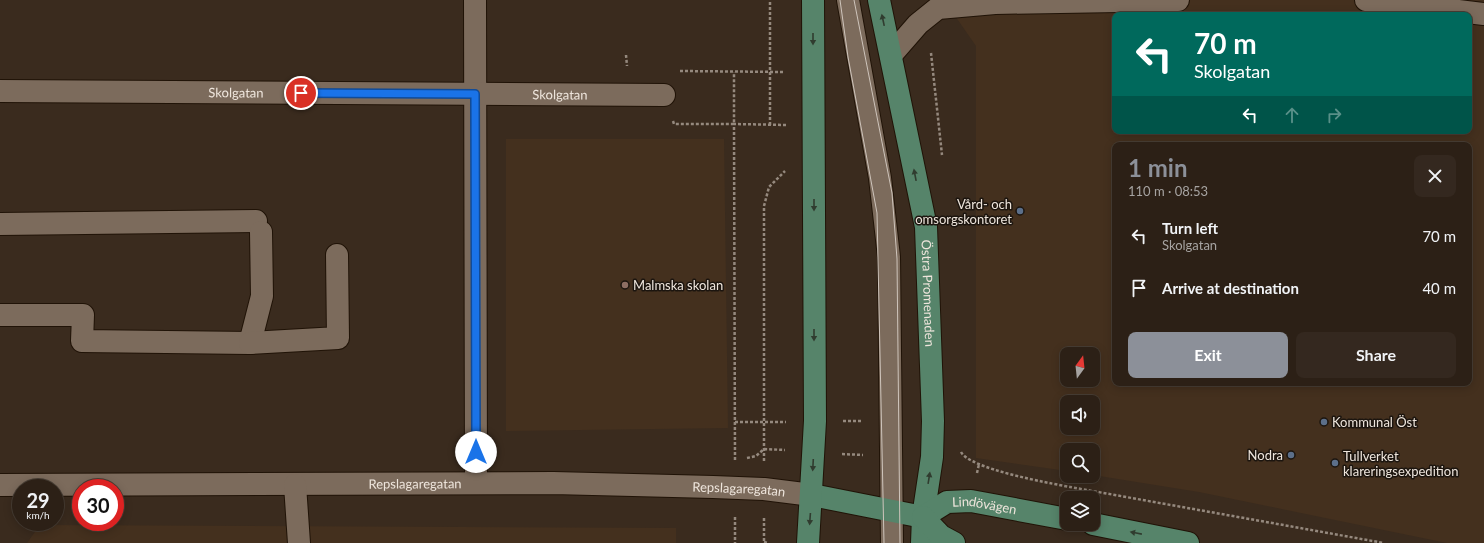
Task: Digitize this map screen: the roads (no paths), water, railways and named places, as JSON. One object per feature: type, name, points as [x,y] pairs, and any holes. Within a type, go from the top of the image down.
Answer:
[{"type":"main road","points":[[808,543],[812,495],[815,421],[813,0]]},
{"type":"main road","name":"Östra Promenaden","points":[[880,0],[926,227],[933,421],[932,457],[923,517],[922,543]]},
{"type":"main road","name":"Repslagaregatan","points":[[812,495],[923,517]]},
{"type":"main road","name":"Lindövägen","points":[[923,517],[947,502],[971,501],[1060,518]]},
{"type":"main road","points":[[923,517],[941,536],[954,543]]},
{"type":"main road","points":[[1100,525],[1188,543]]},
{"type":"street","points":[[475,0],[476,483]]},
{"type":"street","points":[[848,0],[881,185],[889,257],[892,543]]},
{"type":"street","points":[[891,55],[918,24],[938,8],[995,3],[1178,0]]},
{"type":"street","points":[[1366,0],[1467,12]]},
{"type":"street","points":[[1472,13],[1484,14]]},
{"type":"street","name":"Skolgatan","points":[[0,91],[664,95]]},
{"type":"street","points":[[0,224],[259,226],[262,296],[250,343]]},
{"type":"street","points":[[0,315],[83,315],[82,341],[250,343],[338,338],[337,256]]},
{"type":"street","name":"Repslagaregatan","points":[[0,485],[295,485],[476,483],[764,489],[812,495]]},
{"type":"street","points":[[295,485],[299,543]]},
{"type":"tram line","points":[[840,0],[848,57],[877,213],[884,543]]},
{"type":"tram line","points":[[854,0],[892,193],[897,259],[900,543]]},
{"type":"place","name":"Vård- och omsorgskontoret","points":[[1020,211]]},
{"type":"place","name":"Malmska skolan","points":[[625,285]]},
{"type":"place","name":"Kommunal Öst","points":[[1324,422]]},
{"type":"place","name":"Nodra","points":[[1291,455]]},
{"type":"place","name":"Tullverket klareringsexpedition","points":[[1335,463]]}]
